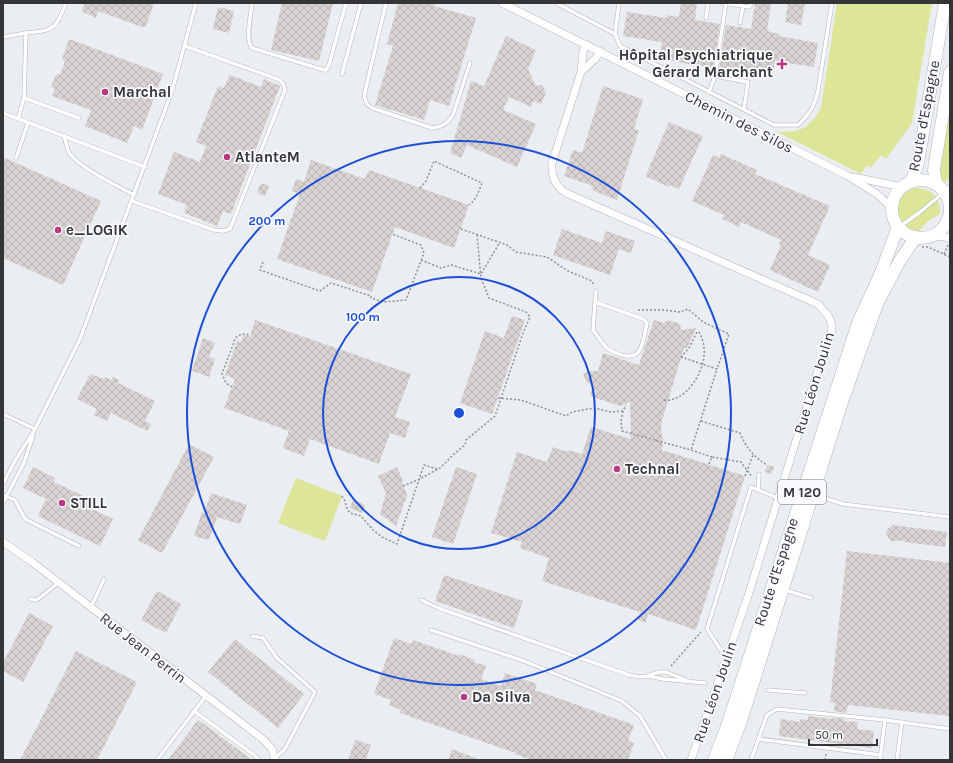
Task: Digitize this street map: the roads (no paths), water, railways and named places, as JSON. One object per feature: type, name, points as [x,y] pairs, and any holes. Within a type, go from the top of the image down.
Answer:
[{"type":"main road","name":"Route d'Espagne","points":[[892,208],[895,196],[907,184],[918,163],[945,3]]},
{"type":"main road","name":"Route d'Espagne","points":[[950,72],[934,170],[949,203],[950,216]]},
{"type":"main road","points":[[907,184],[920,180],[928,181],[943,188]]},
{"type":"main road","points":[[892,208],[893,218],[898,227],[906,234],[916,237],[924,238],[932,235],[946,224],[950,216]]},
{"type":"main road","name":"Route d'Espagne","points":[[714,760],[729,719],[858,323],[880,275],[898,227]]},
{"type":"main road","name":"Route d'Espagne","points":[[726,760],[741,721],[842,399],[877,304],[899,262],[916,237]]},
{"type":"street","name":"Chemin des Silos","points":[[502,3],[848,176],[877,194],[892,208]]},
{"type":"street","name":"Rue Léon Joulin","points":[[586,44],[583,52],[581,72],[552,163],[551,171],[559,188],[580,199],[818,304],[829,317],[832,324],[831,335],[817,373],[760,560],[691,760]]},
{"type":"street","name":"Rue Léon Joulin","points":[[581,72],[596,58],[600,51]]},
{"type":"street","name":"Chemin des Silos","points":[[848,176],[907,184]]},
{"type":"street","points":[[932,235],[950,240]]},
{"type":"street","name":"Rue Jean Perrin","points":[[3,542],[264,740],[272,749],[275,759]]},
{"type":"lane","points":[[3,37],[47,31],[53,28],[58,23],[66,3]]},
{"type":"lane","points":[[3,484],[16,459],[35,430],[80,339],[172,91],[196,3]]},
{"type":"lane","points":[[252,3],[248,37],[249,46],[326,70],[329,65],[346,3]]},
{"type":"lane","points":[[342,74],[361,3]]},
{"type":"lane","points":[[384,3],[364,96],[367,104],[372,108],[432,128],[441,127],[448,122],[453,115],[470,63]]},
{"type":"lane","points":[[619,3],[615,34],[620,46],[774,125],[798,126],[807,117],[814,105],[818,91],[832,3]]},
{"type":"lane","points":[[706,18],[708,3]]},
{"type":"lane","points":[[709,92],[715,76],[725,3],[750,7],[750,3]]},
{"type":"lane","points":[[559,4],[615,34]]},
{"type":"lane","points":[[740,23],[743,6]]},
{"type":"lane","points":[[18,119],[24,98],[26,33]]},
{"type":"lane","points":[[132,201],[214,230],[223,231],[230,229],[284,90],[283,84],[280,80],[185,46]]},
{"type":"lane","points":[[715,76],[748,82],[744,109]]},
{"type":"lane","points":[[24,98],[79,118]]},
{"type":"lane","points":[[3,113],[145,167]]},
{"type":"lane","points":[[16,158],[28,123]]},
{"type":"lane","points":[[64,136],[69,154],[76,161],[134,195]]},
{"type":"lane","points":[[898,227],[919,212],[943,188]]},
{"type":"lane","points":[[595,302],[643,319],[647,323],[640,350],[637,354],[629,356],[618,354],[607,348],[593,330],[595,302],[596,291]]},
{"type":"lane","points":[[3,414],[35,430]]},
{"type":"lane","points":[[3,502],[24,463],[35,430]]},
{"type":"lane","points":[[758,474],[758,490]]},
{"type":"lane","points":[[727,659],[707,629],[750,487],[779,498]]},
{"type":"lane","points":[[812,494],[843,504],[950,518]]},
{"type":"lane","points":[[5,496],[15,500],[25,519],[79,546]]},
{"type":"lane","points":[[90,608],[104,579]]},
{"type":"lane","points":[[30,599],[36,600],[58,583]]},
{"type":"lane","points":[[782,590],[811,598]]},
{"type":"lane","points":[[421,600],[438,608],[629,675],[640,677],[659,672],[666,672],[688,681]]},
{"type":"lane","points":[[431,630],[524,661],[622,701],[640,716],[666,760]]},
{"type":"lane","points":[[252,636],[263,638],[277,658],[315,692],[285,749],[275,759]]},
{"type":"lane","points":[[647,676],[705,683]]},
{"type":"lane","points":[[768,690],[805,693]]},
{"type":"lane","points":[[157,760],[206,696]]},
{"type":"lane","points":[[751,760],[767,715],[777,709],[885,720],[950,729]]},
{"type":"lane","points":[[194,711],[259,760]]},
{"type":"lane","points":[[759,739],[880,758],[885,720]]},
{"type":"lane","points":[[897,760],[902,722]]},
{"type":"place","name":"Hôpital Psychiatrique Gérard Marchant","points":[[782,64]]},
{"type":"place","name":"Marchal","points":[[105,92]]},
{"type":"place","name":"AtlanteM","points":[[227,157]]},
{"type":"place","name":"e_LOGIK","points":[[58,230]]},
{"type":"place","name":"Technal","points":[[617,469]]},
{"type":"place","name":"STILL","points":[[62,503]]},
{"type":"place","name":"Da Silva","points":[[464,697]]}]
